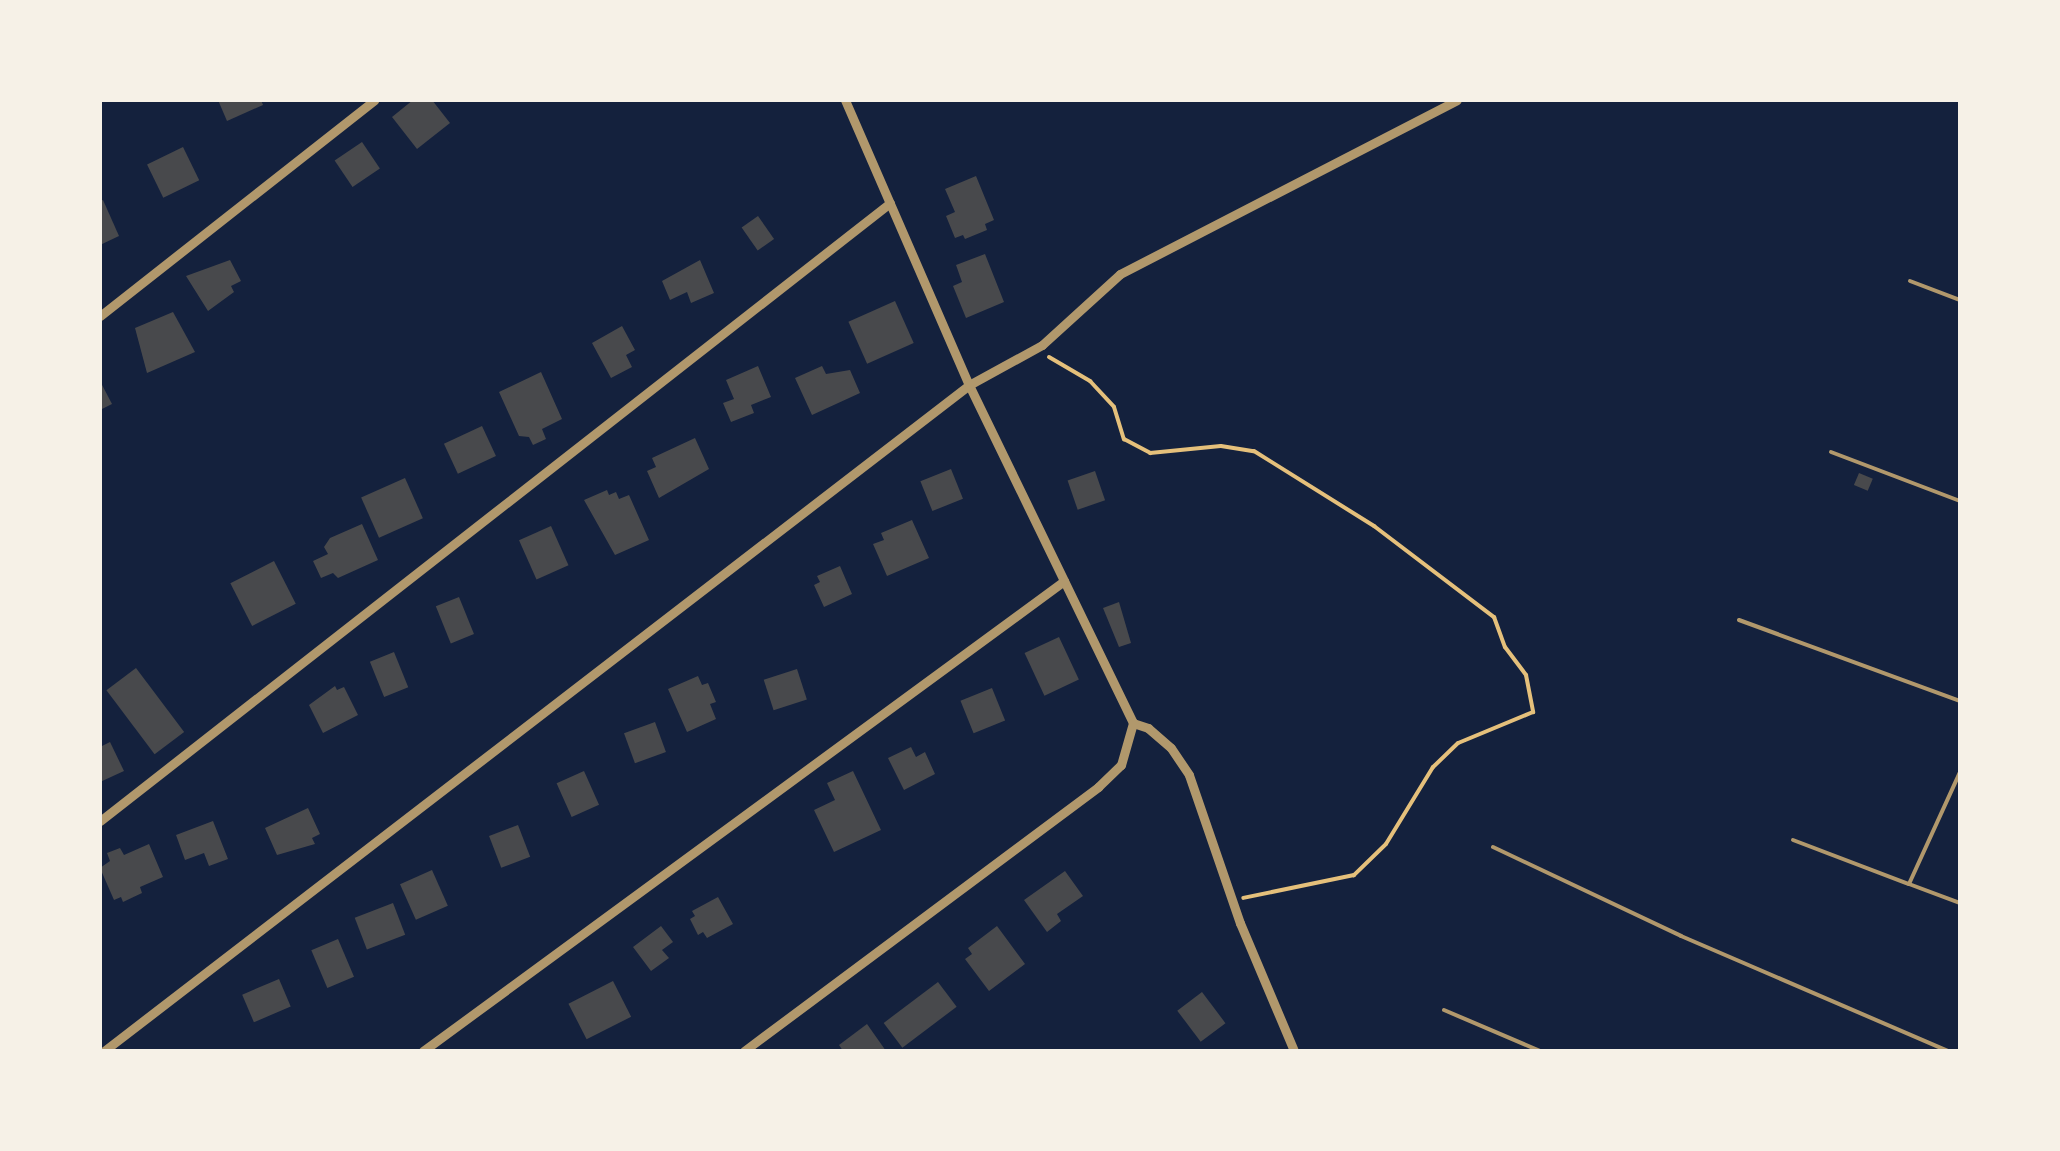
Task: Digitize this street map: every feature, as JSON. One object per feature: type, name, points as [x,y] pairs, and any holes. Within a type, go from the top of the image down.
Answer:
[{"type":"street","points":[[100,316],[374,100]]},
{"type":"street","points":[[744,1051],[1098,787],[1121,765],[1129,750],[1133,723],[969,385],[845,100]]},
{"type":"street","points":[[104,1051],[969,385],[1042,345],[1120,274],[1457,100]]},
{"type":"street","points":[[100,821],[890,202]]},
{"type":"street","points":[[424,1051],[1064,582]]},
{"type":"street","points":[[1133,723],[1148,728],[1171,748],[1189,775],[1232,900],[1294,1051]]},
{"type":"lane","points":[[1910,280],[1960,300]]},
{"type":"lane","points":[[1831,452],[1960,501]]},
{"type":"lane","points":[[1739,620],[1960,701]]},
{"type":"lane","points":[[1909,884],[1960,772]]},
{"type":"lane","points":[[1793,840],[1960,904]]},
{"type":"lane","points":[[1493,847],[1682,936],[1948,1051]]},
{"type":"lane","points":[[1444,1010],[1540,1051]]},
{"type":"path","points":[[1042,345],[1050,359],[1090,381],[1114,407],[1124,439],[1150,453],[1221,446],[1254,451],[1374,526],[1494,617],[1505,647],[1526,675],[1533,712],[1458,743],[1434,767],[1386,844],[1354,875],[1232,900]]},
{"type":"building","points":[[218,100],[261,100],[263,105],[227,121]]},
{"type":"building","points":[[413,100],[432,100],[450,123],[417,149],[392,117]]},
{"type":"building","points":[[362,142],[380,169],[353,187],[335,160]]},
{"type":"building","points":[[183,147],[199,180],[163,198],[147,165]]},
{"type":"building","points":[[976,176],[994,220],[985,224],[987,230],[965,239],[963,235],[955,238],[946,216],[955,212],[945,189]]},
{"type":"building","points":[[103,200],[119,236],[100,245],[100,201]]},
{"type":"building","points":[[758,216],[774,239],[758,250],[742,227]]},
{"type":"building","points":[[985,254],[1004,302],[966,318],[953,286],[962,282],[956,265]]},
{"type":"building","points":[[230,260],[241,281],[231,286],[234,292],[208,311],[186,276]]},
{"type":"building","points":[[700,260],[714,293],[691,303],[687,292],[670,300],[662,281]]},
{"type":"building","points":[[895,301],[914,343],[867,364],[848,322]]},
{"type":"building","points":[[173,312],[195,352],[147,373],[135,328]]},
{"type":"building","points":[[622,326],[635,350],[626,355],[632,367],[611,378],[592,343]]},
{"type":"building","points":[[758,366],[771,397],[751,405],[754,413],[731,422],[723,403],[734,399],[726,380]]},
{"type":"building","points":[[822,366],[826,374],[850,370],[860,393],[812,415],[795,378]]},
{"type":"building","points":[[541,372],[562,419],[542,429],[546,439],[533,445],[529,437],[519,436],[499,392]]},
{"type":"building","points":[[100,381],[112,404],[100,410]]},
{"type":"building","points":[[482,426],[496,456],[458,474],[444,444]]},
{"type":"building","points":[[695,438],[709,469],[659,498],[647,471],[656,467],[652,458]]},
{"type":"building","points":[[951,469],[963,499],[932,511],[920,481]]},
{"type":"building","points":[[1095,471],[1105,500],[1078,510],[1068,480]]},
{"type":"building","points":[[1859,473],[1873,479],[1868,491],[1854,485]]},
{"type":"building","points":[[405,478],[423,518],[379,538],[361,498]]},
{"type":"building","points":[[607,490],[609,495],[616,492],[619,499],[629,495],[649,540],[615,555],[584,500]]},
{"type":"building","points":[[912,520],[929,558],[887,576],[873,544],[884,540],[881,533]]},
{"type":"building","points":[[362,524],[378,560],[338,578],[333,573],[321,578],[313,561],[328,554],[324,547],[330,538]]},
{"type":"building","points":[[551,526],[568,565],[537,580],[519,540]]},
{"type":"building","points":[[274,561],[296,604],[252,626],[230,583]]},
{"type":"building","points":[[840,566],[852,594],[824,607],[814,585],[820,582],[817,576]]},
{"type":"building","points":[[459,597],[474,634],[451,643],[436,606]]},
{"type":"building","points":[[1119,602],[1131,643],[1119,647],[1103,608]]},
{"type":"building","points":[[1059,637],[1079,680],[1044,696],[1025,653]]},
{"type":"building","points":[[394,652],[408,687],[384,697],[370,662]]},
{"type":"building","points":[[136,668],[184,732],[155,754],[106,690]]},
{"type":"building","points":[[797,669],[807,699],[774,710],[764,680]]},
{"type":"building","points":[[698,676],[702,685],[708,683],[716,702],[710,704],[716,719],[687,732],[668,689]]},
{"type":"building","points":[[335,686],[337,690],[344,687],[358,715],[323,733],[309,705]]},
{"type":"building","points":[[992,688],[1005,720],[974,733],[960,701]]},
{"type":"building","points":[[655,722],[666,752],[635,763],[624,733]]},
{"type":"building","points":[[110,742],[124,771],[100,782],[100,747]]},
{"type":"building","points":[[911,747],[916,757],[925,752],[935,774],[904,790],[888,758]]},
{"type":"building","points":[[584,771],[599,805],[572,817],[557,783]]},
{"type":"building","points":[[853,771],[881,830],[834,852],[814,810],[835,800],[827,783]]},
{"type":"building","points":[[308,808],[320,834],[312,838],[315,844],[277,855],[265,828]]},
{"type":"building","points":[[213,821],[228,859],[209,866],[204,853],[185,860],[176,835]]},
{"type":"building","points":[[518,825],[530,857],[501,868],[489,836]]},
{"type":"building","points":[[149,844],[163,877],[140,887],[142,893],[123,902],[121,897],[114,900],[100,868],[110,861],[107,853],[120,848],[124,855]]},
{"type":"building","points":[[432,870],[448,906],[416,920],[400,884]]},
{"type":"building","points":[[1065,871],[1083,896],[1057,914],[1061,921],[1047,932],[1024,900]]},
{"type":"building","points":[[718,897],[733,924],[707,938],[703,932],[698,935],[690,919],[695,916],[692,911]]},
{"type":"building","points":[[393,903],[405,935],[367,949],[355,918]]},
{"type":"building","points":[[661,926],[673,942],[662,950],[669,958],[651,971],[633,947]]},
{"type":"building","points":[[997,926],[1025,964],[989,991],[965,959],[972,954],[968,948]]},
{"type":"building","points":[[338,939],[354,977],[327,988],[311,950]]},
{"type":"building","points":[[279,979],[291,1007],[254,1022],[242,995]]},
{"type":"building","points":[[613,981],[631,1017],[587,1039],[568,1004]]},
{"type":"building","points":[[938,982],[957,1007],[902,1048],[884,1023]]},
{"type":"building","points":[[1202,992],[1225,1023],[1201,1042],[1177,1011]]},
{"type":"building","points":[[867,1024],[886,1051],[843,1051],[839,1045]]}]
